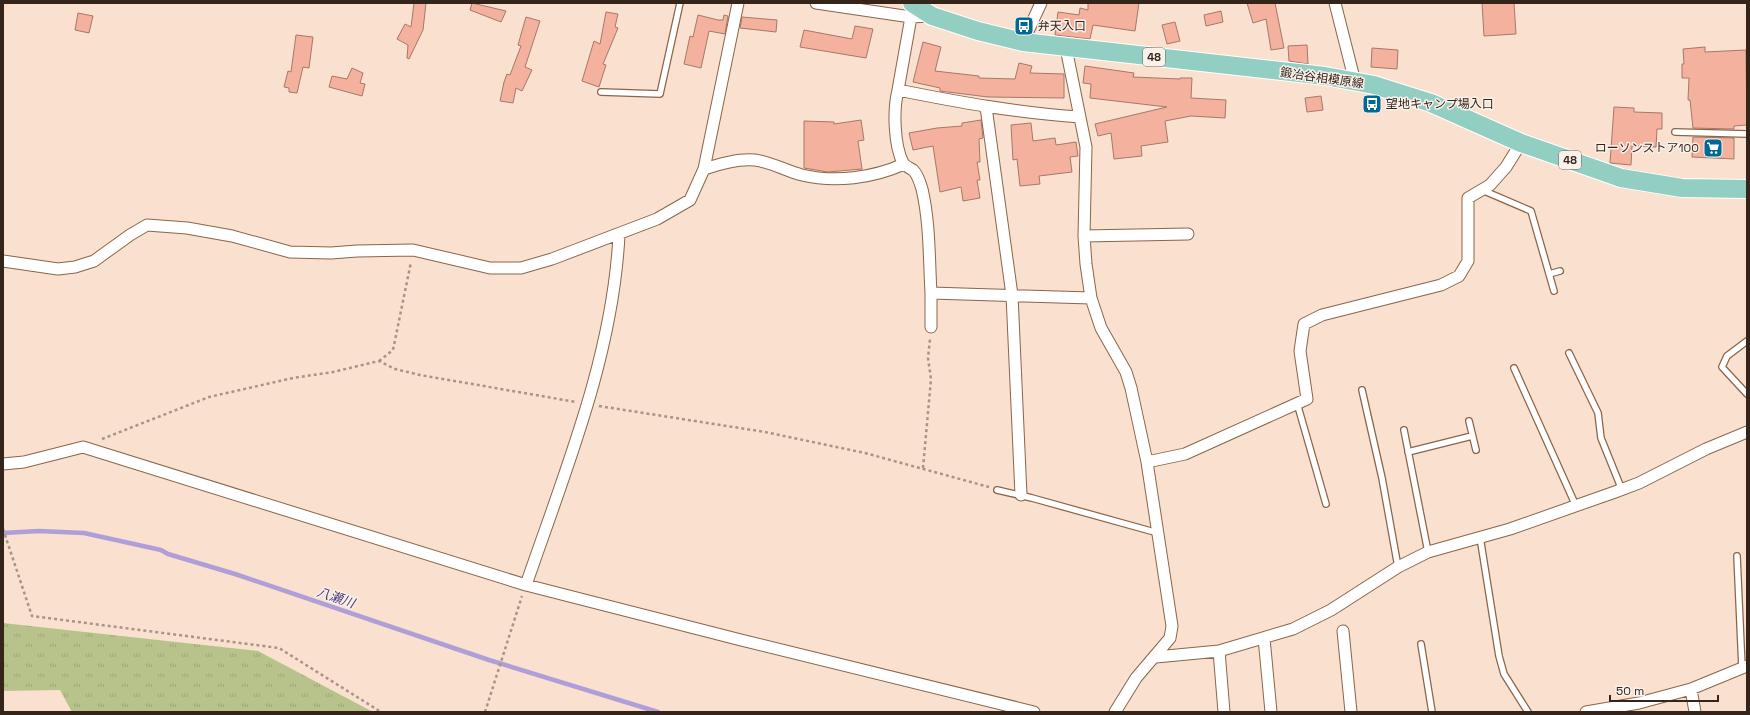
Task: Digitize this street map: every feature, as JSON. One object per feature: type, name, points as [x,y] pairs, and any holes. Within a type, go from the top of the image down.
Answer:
[{"type":"main road","name":"鍛冶谷相模原線","points":[[911,10],[978,32],[1023,42],[1325,76],[1374,85],[1431,103],[1521,143],[1634,182],[1682,188],[1747,189]]},
{"type":"street","points":[[3,261],[58,269],[76,267],[94,261],[130,235],[147,225],[187,228],[232,236],[290,252],[331,253],[372,250],[413,250],[490,268],[521,268],[552,259],[619,235],[656,219],[690,200],[704,169],[738,3]]},
{"type":"street","points":[[816,3],[911,10],[895,103],[897,144],[904,164],[914,171],[922,191],[927,221],[931,293],[931,327]]},
{"type":"street","points":[[1023,42],[1042,3]]},
{"type":"street","points":[[1335,3],[1355,82]]},
{"type":"street","points":[[1066,48],[1086,146],[1084,236],[1091,298],[1105,338],[1126,372],[1131,388],[1147,462],[1172,626],[1170,638],[1156,657],[1136,678],[1115,712]]},
{"type":"street","points":[[898,90],[986,107],[1035,114],[1080,117]]},
{"type":"street","points":[[986,107],[1012,295],[1021,495]]},
{"type":"street","points":[[1147,462],[1186,454],[1307,399],[1300,351],[1304,324],[1322,315],[1441,285],[1459,276],[1468,261],[1468,198],[1490,185],[1506,167],[1521,143]]},
{"type":"street","points":[[704,169],[747,159],[756,160],[802,175],[835,179],[864,176],[904,164]]},
{"type":"street","points":[[1084,236],[1188,234]]},
{"type":"street","points":[[526,585],[588,404],[608,326],[617,271],[619,235]]},
{"type":"street","points":[[931,293],[1091,298]]},
{"type":"street","points":[[1156,657],[1220,651],[1293,630],[1331,610],[1398,567],[1428,552],[1480,537],[1622,490],[1747,432]]},
{"type":"street","points":[[3,464],[24,462],[83,447],[526,585],[741,640],[1034,712]]},
{"type":"street","points":[[1343,631],[1351,712]]},
{"type":"street","points":[[1264,638],[1271,712]]},
{"type":"street","points":[[1220,651],[1224,712]]},
{"type":"street","points":[[1586,712],[1638,702],[1691,689],[1744,667]]},
{"type":"street","points":[[1691,689],[1695,712]]},
{"type":"lane","points":[[601,92],[660,94],[680,3]]},
{"type":"lane","points":[[1675,132],[1747,134]]},
{"type":"lane","points":[[1482,190],[1531,211],[1554,291]]},
{"type":"lane","points":[[1549,274],[1560,271]]},
{"type":"lane","points":[[1747,341],[1727,356],[1722,367],[1747,394]]},
{"type":"lane","points":[[1569,353],[1598,413],[1601,438],[1622,490]]},
{"type":"lane","points":[[1514,368],[1576,506]]},
{"type":"lane","points":[[1362,390],[1382,478],[1398,567]]},
{"type":"lane","points":[[1297,403],[1326,504]]},
{"type":"lane","points":[[1469,421],[1476,450]]},
{"type":"lane","points":[[1404,430],[1428,552]]},
{"type":"lane","points":[[1408,452],[1472,436]]},
{"type":"lane","points":[[997,490],[1021,495],[1158,534]]},
{"type":"lane","points":[[1480,537],[1499,656],[1504,674],[1528,712]]},
{"type":"lane","points":[[1737,556],[1744,667]]},
{"type":"lane","points":[[1421,644],[1432,712]]},
{"type":"path","points":[[83,447],[209,398],[293,378],[379,361],[393,350],[413,250]]},
{"type":"path","points":[[923,468],[931,379],[928,358],[931,327]]},
{"type":"path","points":[[379,361],[395,369],[420,375],[764,432],[865,453],[923,468],[997,490]]},
{"type":"path","points":[[3,529],[32,616],[279,648],[380,712]]},
{"type":"path","points":[[485,712],[500,671],[526,585]]},
{"type":"green space","points":[[3,623],[258,651],[373,712],[72,712],[60,690],[3,691]]},
{"type":"building","points":[[414,3],[426,3],[423,30],[409,59],[407,58],[408,45],[397,39],[405,24],[411,27]]},
{"type":"building","points":[[472,3],[506,11],[501,22],[470,10]]},
{"type":"building","points":[[1088,3],[1139,3],[1135,31],[1093,25],[1090,39],[1055,35],[1058,12],[1079,15],[1080,8],[1088,10]]},
{"type":"building","points":[[1247,3],[1275,3],[1284,48],[1271,50],[1266,19],[1253,23]]},
{"type":"building","points":[[1482,3],[1514,3],[1516,34],[1484,36]]},
{"type":"building","points":[[1221,11],[1223,22],[1206,26],[1204,15]]},
{"type":"building","points":[[606,12],[618,14],[615,27],[618,28],[603,64],[606,65],[599,87],[582,81],[594,41],[600,44]]},
{"type":"building","points":[[78,13],[93,16],[89,33],[75,30]]},
{"type":"building","points":[[698,15],[718,20],[723,20],[724,15],[728,16],[725,34],[709,31],[701,68],[684,64],[690,36],[693,37]]},
{"type":"building","points":[[526,17],[540,21],[525,67],[532,70],[522,91],[516,88],[513,103],[500,101],[507,74],[510,75],[521,46],[518,45]]},
{"type":"building","points":[[742,17],[777,20],[776,32],[740,28]]},
{"type":"building","points":[[1175,22],[1180,41],[1167,44],[1162,25]]},
{"type":"building","points":[[855,26],[873,29],[866,58],[800,47],[804,30],[852,39]]},
{"type":"building","points":[[296,35],[313,37],[309,68],[303,67],[297,93],[289,92],[289,88],[284,87],[288,71],[291,72]]},
{"type":"building","points":[[923,42],[941,47],[935,71],[979,76],[979,78],[1015,79],[1019,63],[1032,66],[1030,73],[1064,74],[1064,98],[988,97],[940,91],[940,88],[913,82]]},
{"type":"building","points":[[1307,45],[1308,64],[1289,61],[1288,46]]},
{"type":"building","points":[[1705,47],[1705,52],[1746,50],[1747,125],[1734,126],[1734,129],[1693,128],[1690,100],[1688,100],[1689,78],[1682,78],[1682,64],[1684,64],[1683,49]]},
{"type":"building","points":[[1372,48],[1398,50],[1397,69],[1371,67]]},
{"type":"building","points":[[1085,66],[1134,73],[1133,77],[1180,79],[1192,78],[1191,98],[1226,100],[1225,118],[1191,116],[1165,121],[1168,142],[1141,146],[1142,156],[1114,159],[1111,133],[1098,136],[1095,124],[1167,107],[1090,98],[1091,84],[1083,83]]},
{"type":"building","points":[[352,68],[363,73],[360,83],[365,84],[362,96],[329,87],[332,76],[347,79]]},
{"type":"building","points":[[1321,96],[1323,110],[1307,112],[1305,98]]},
{"type":"building","points":[[1614,107],[1634,108],[1634,112],[1662,113],[1662,129],[1657,129],[1656,147],[1632,146],[1631,165],[1610,163]]},
{"type":"building","points":[[861,120],[864,140],[858,141],[862,169],[828,172],[804,168],[804,121],[834,122],[834,124]]},
{"type":"building","points":[[981,120],[983,138],[979,139],[980,162],[977,162],[980,180],[977,180],[980,198],[963,201],[961,187],[940,192],[933,146],[913,150],[909,133],[937,128],[962,126],[962,123]]},
{"type":"building","points":[[1031,123],[1033,141],[1055,138],[1056,145],[1076,142],[1078,156],[1070,157],[1072,172],[1039,176],[1040,184],[1020,186],[1017,159],[1013,160],[1011,125]]},
{"type":"building","name":"ローソンストア100","points":[[1693,137],[1734,138],[1734,159],[1692,157]]},
{"type":"waterway","name":"八瀬川","points":[[3,533],[39,531],[84,533],[161,550],[168,554],[235,574],[489,660],[658,712]]},
{"type":"place","name":"弁天入口","points":[[1024,26]]},
{"type":"place","name":"望地キャンプ場入口","points":[[1372,104]]},
{"type":"place","name":"ローソンストア100","points":[[1713,148]]}]
